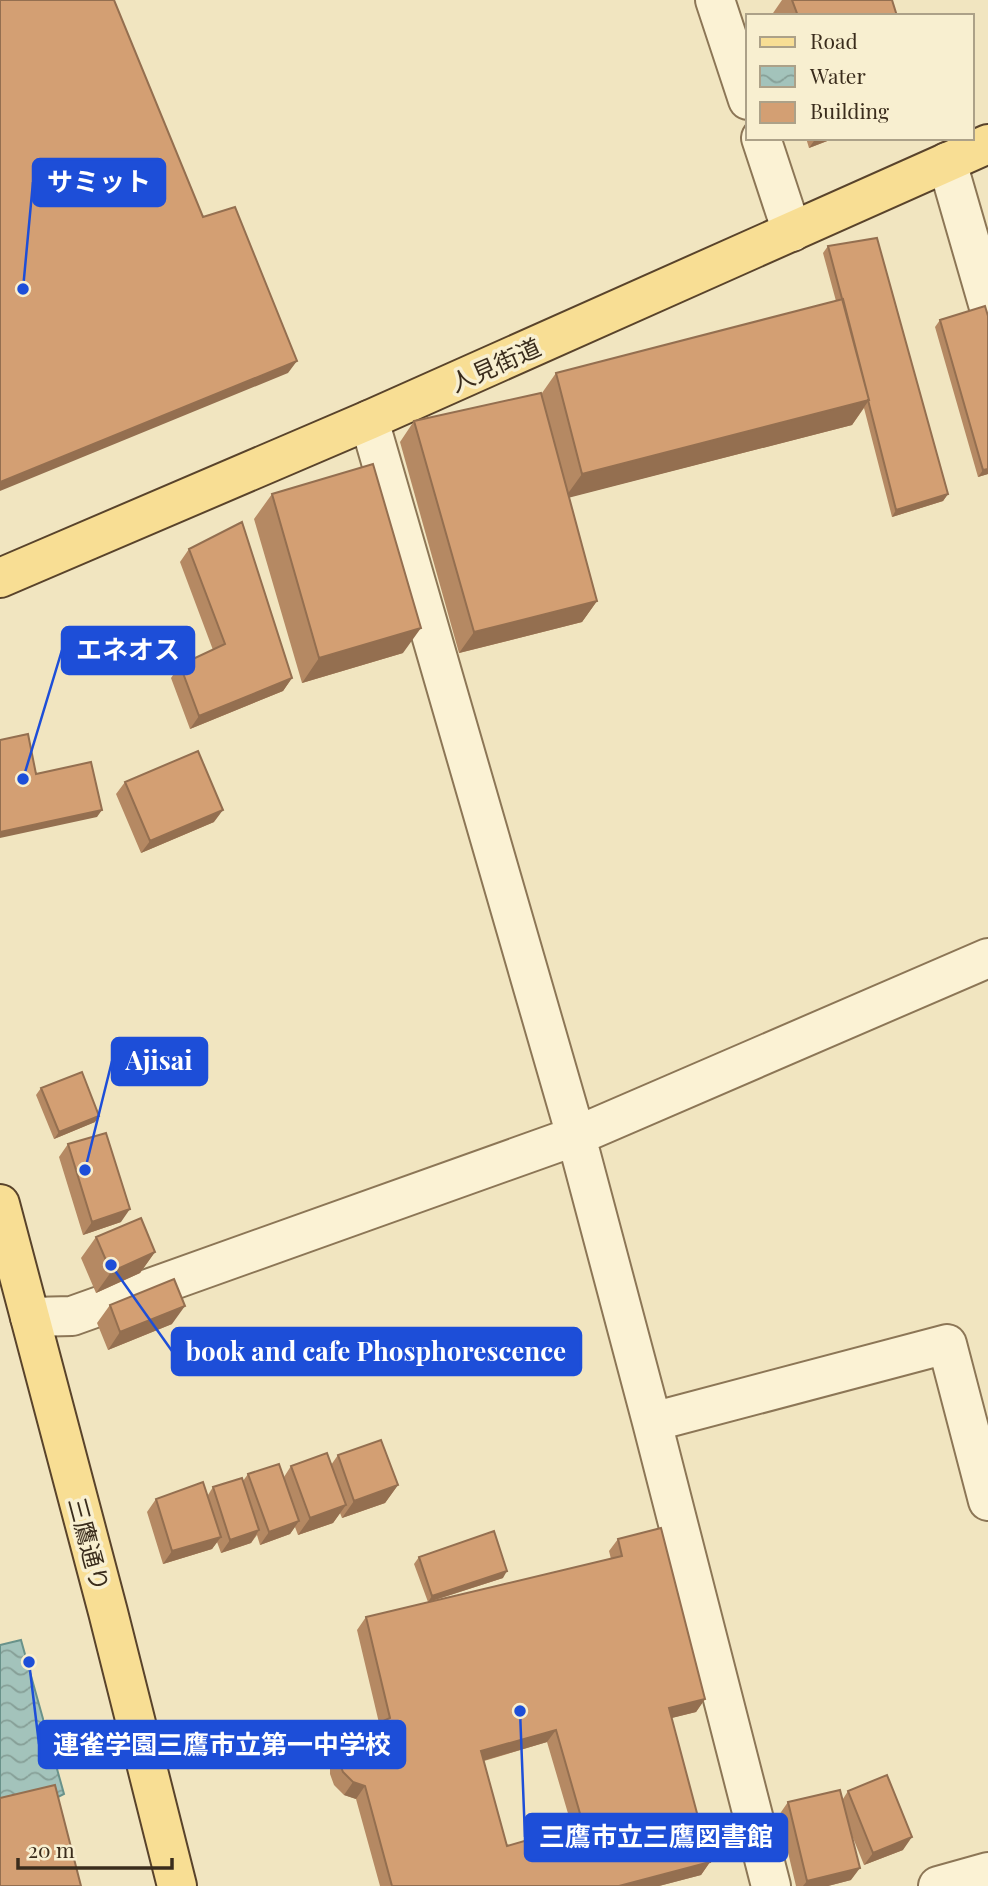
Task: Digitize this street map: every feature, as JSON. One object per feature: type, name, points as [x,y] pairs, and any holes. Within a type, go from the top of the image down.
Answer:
[{"type":"main road","name":"人見街道","points":[[0,578],[369,420],[988,144]]},
{"type":"main road","name":"三鷹通り","points":[[0,1204],[177,1886]]},
{"type":"street","points":[[715,0],[746,94]]},
{"type":"street","points":[[762,140],[792,232]]},
{"type":"street","points":[[947,162],[988,304]]},
{"type":"street","points":[[369,420],[576,1136],[771,1886]]},
{"type":"street","points":[[30,1317],[72,1316],[576,1136],[988,958]]},
{"type":"street","points":[[652,1422],[947,1344],[988,1501]]},
{"type":"street","points":[[938,1886],[988,1872]]},
{"type":"water","points":[[21,1640],[64,1794],[40,1806],[0,1816],[0,1645]]},
{"type":"building","points":[[0,0],[114,0],[203,217],[235,207],[297,361],[0,482]]},
{"type":"building","points":[[792,0],[892,0],[896,14],[797,14]]},
{"type":"building","points":[[877,238],[948,494],[896,510],[828,246]]},
{"type":"building","points":[[843,299],[869,400],[582,474],[556,373]]},
{"type":"building","points":[[985,306],[988,316],[988,469],[983,470],[940,320]]},
{"type":"building","points":[[541,393],[597,601],[474,632],[414,421]]},
{"type":"building","points":[[373,464],[421,628],[319,658],[272,494]]},
{"type":"building","points":[[242,522],[292,678],[199,716],[180,665],[225,644],[189,549]]},
{"type":"building","points":[[28,734],[36,774],[91,762],[102,810],[0,832],[0,740]]},
{"type":"building","points":[[198,751],[223,810],[150,841],[125,782]]},
{"type":"building","points":[[82,1072],[99,1116],[59,1132],[41,1088]]},
{"type":"building","points":[[106,1133],[130,1209],[92,1222],[68,1144]]},
{"type":"building","points":[[141,1218],[155,1252],[111,1272],[96,1237]]},
{"type":"building","points":[[174,1279],[185,1306],[120,1332],[110,1305]]},
{"type":"building","points":[[381,1440],[398,1485],[354,1501],[338,1455]]},
{"type":"building","points":[[327,1453],[346,1505],[310,1518],[291,1466]]},
{"type":"building","points":[[279,1464],[299,1521],[269,1532],[248,1474]]},
{"type":"building","points":[[242,1478],[259,1530],[230,1540],[213,1487]]},
{"type":"building","points":[[203,1482],[221,1537],[172,1551],[156,1499]]},
{"type":"building","points":[[661,1528],[705,1699],[669,1708],[710,1862],[619,1886],[392,1886],[365,1786],[353,1782],[343,1772],[339,1762],[339,1750],[344,1739],[390,1718],[366,1617],[622,1556],[618,1539]],"holes":[[[556,1730],[583,1824],[507,1846],[481,1751]]]},
{"type":"building","points":[[494,1531],[507,1571],[432,1596],[419,1557]]},
{"type":"building","points":[[887,1775],[912,1837],[873,1853],[848,1791]]},
{"type":"building","points":[[55,1785],[81,1886],[0,1886],[0,1798]]},
{"type":"building","points":[[840,1790],[860,1868],[807,1881],[788,1802]]},
{"type":"place","name":"サミット","points":[[23,289]]},
{"type":"place","name":"エネオス","points":[[23,779]]},
{"type":"place","name":"Ajisai","points":[[85,1170]]},
{"type":"place","name":"book and cafe Phosphorescence","points":[[111,1265]]},
{"type":"place","name":"連雀学園三鷹市立第一中学校","points":[[29,1662]]},
{"type":"place","name":"三鷹市立三鷹図書館","points":[[520,1711]]}]
